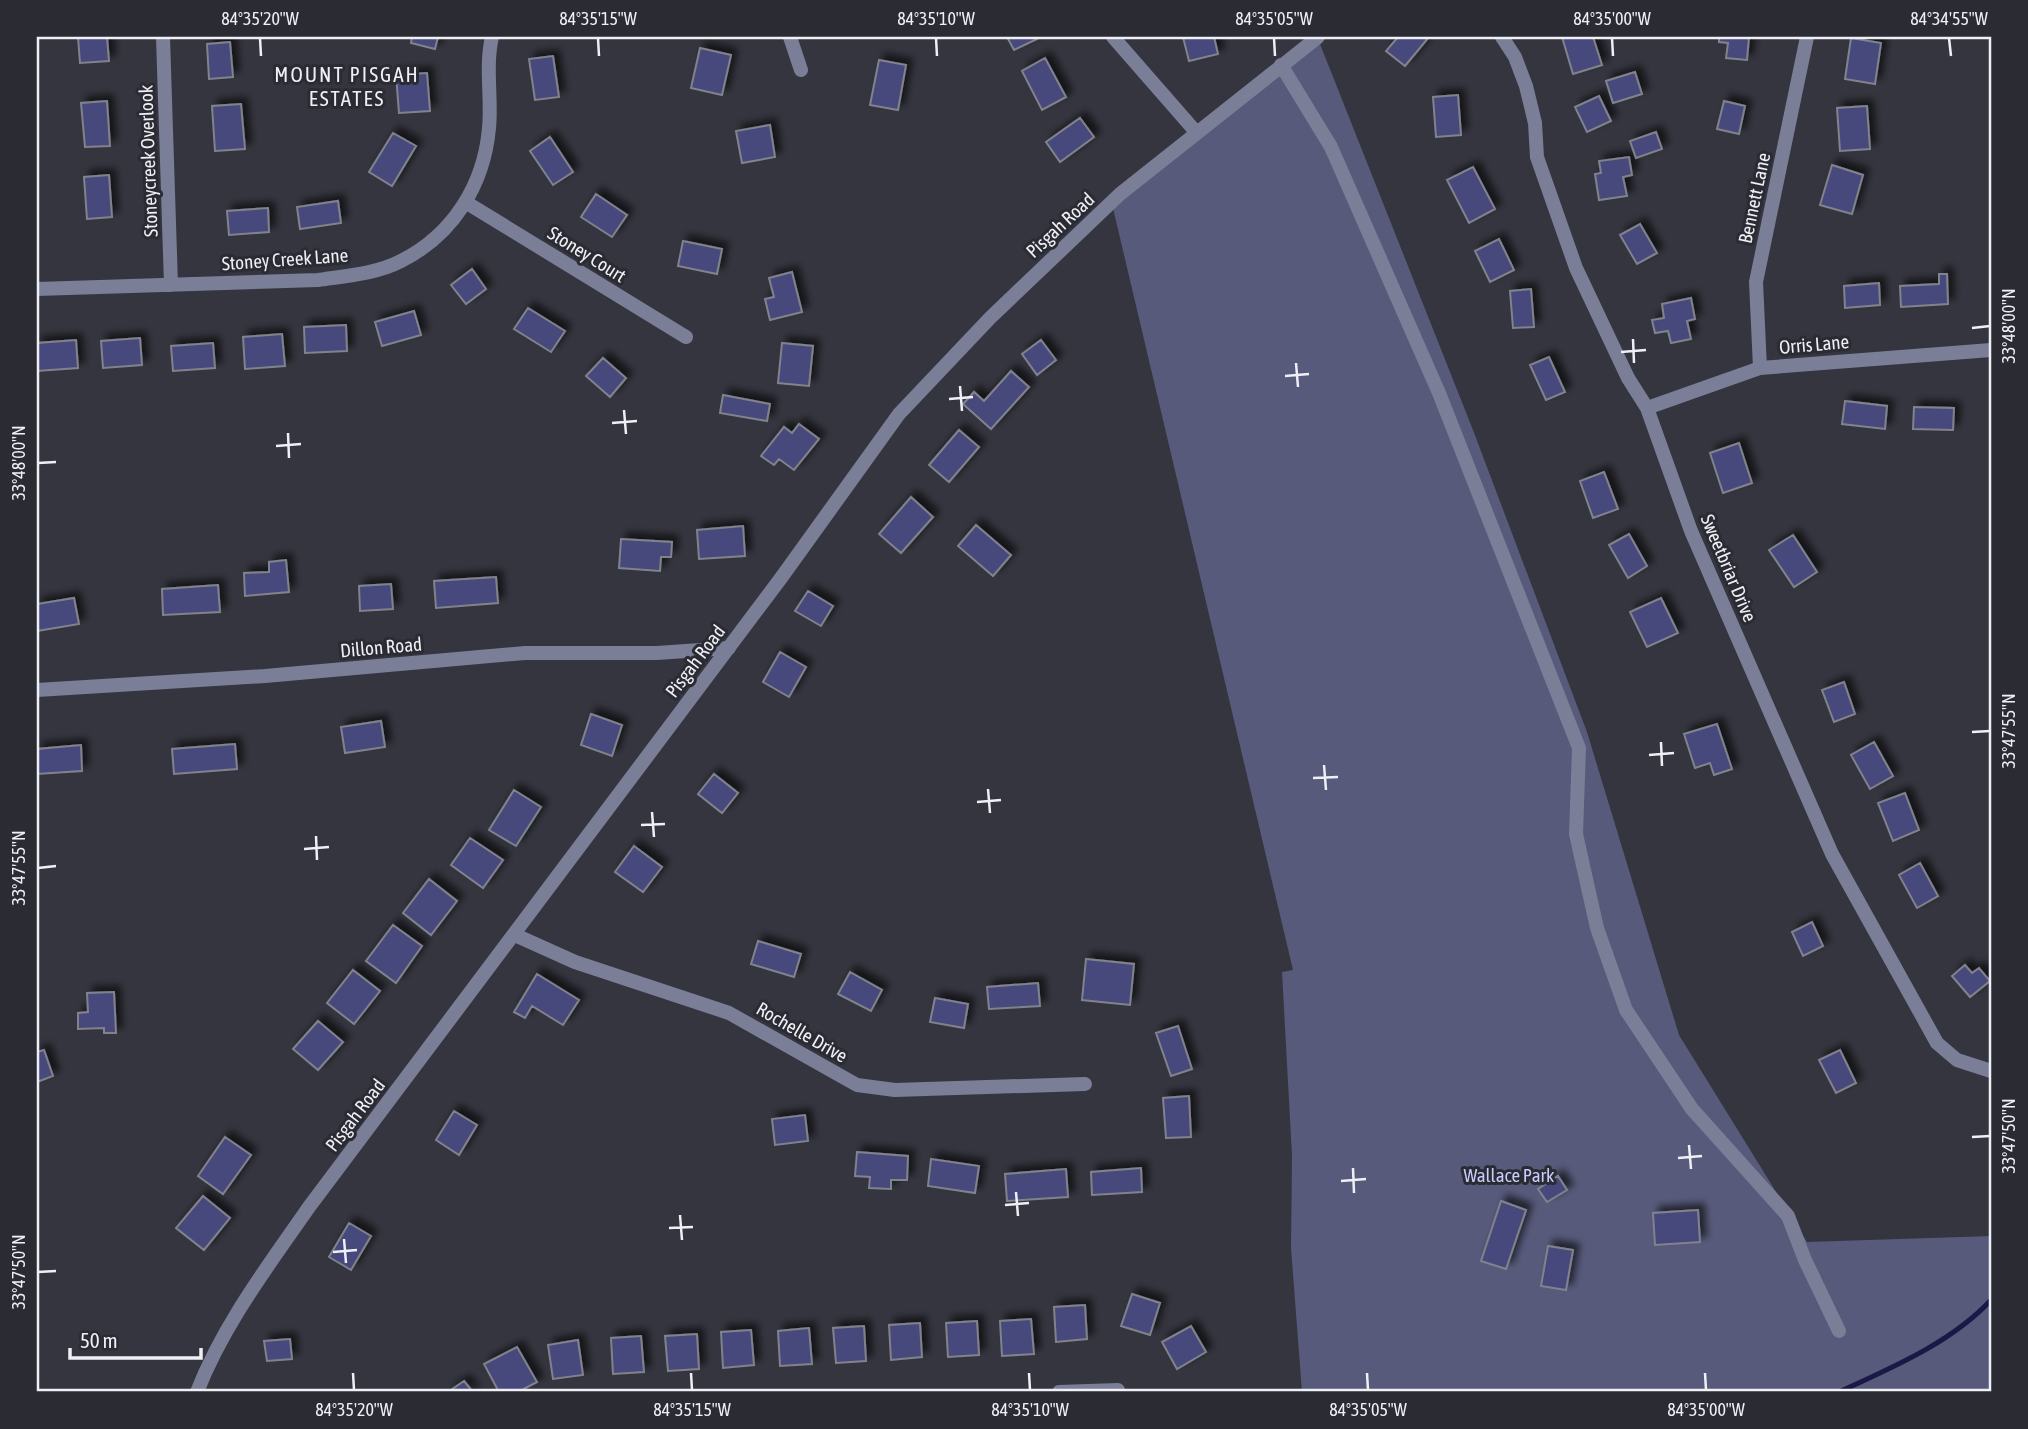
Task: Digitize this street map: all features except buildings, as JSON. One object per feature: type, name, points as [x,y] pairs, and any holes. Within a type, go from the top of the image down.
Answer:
[{"type":"street","name":"Stoneycreek Overlook","points":[[163,37],[171,285]]},
{"type":"street","name":"Stoney Creek Lane","points":[[37,289],[318,280],[363,273],[400,262],[431,243],[467,203],[483,166],[489,127],[489,51],[492,37]]},
{"type":"street","points":[[790,37],[801,70]]},
{"type":"street","points":[[1113,37],[1196,132]]},
{"type":"street","name":"Pisgah Road","points":[[197,1392],[209,1360],[253,1286],[729,648],[899,414],[1010,299],[1120,194],[1318,37]]},
{"type":"street","name":"Sweetbriar Drive","points":[[1502,37],[1515,57],[1526,86],[1535,123],[1537,157],[1576,268],[1628,378],[1647,408],[1691,531],[1832,854],[1937,1044],[1957,1060],[1991,1071]]},
{"type":"street","name":"Bennett Lane","points":[[1760,368],[1756,282],[1807,37]]},
{"type":"street","points":[[1281,65],[1331,147],[1439,393],[1579,748],[1576,834],[1597,929],[1626,1010],[1692,1109],[1788,1216],[1805,1261],[1839,1331]]},
{"type":"street","name":"Stoney Court","points":[[467,203],[686,337]]},
{"type":"street","name":"Orris Lane","points":[[1647,408],[1760,368],[1991,350]]},
{"type":"street","name":"Dillon Road","points":[[37,690],[265,676],[525,653],[657,653],[729,648]]},
{"type":"street","name":"Rochelle Drive","points":[[515,935],[575,962],[729,1013],[857,1085],[908,1090],[1084,1084]]},
{"type":"street","points":[[1059,1392],[1118,1390]]},
{"type":"green space","name":"Wallace Park","points":[[1318,39],[1473,430],[1587,732],[1679,1035],[1807,1242],[1991,1236],[1991,1392],[1302,1392],[1291,1248],[1292,1156],[1282,972],[1293,970],[1112,204]]},
{"type":"waterway","points":[[1839,1392],[1939,1342],[1991,1300]]},
{"type":"district","name":"MOUNT PISGAH ESTATES","points":[[347,86]]}]
